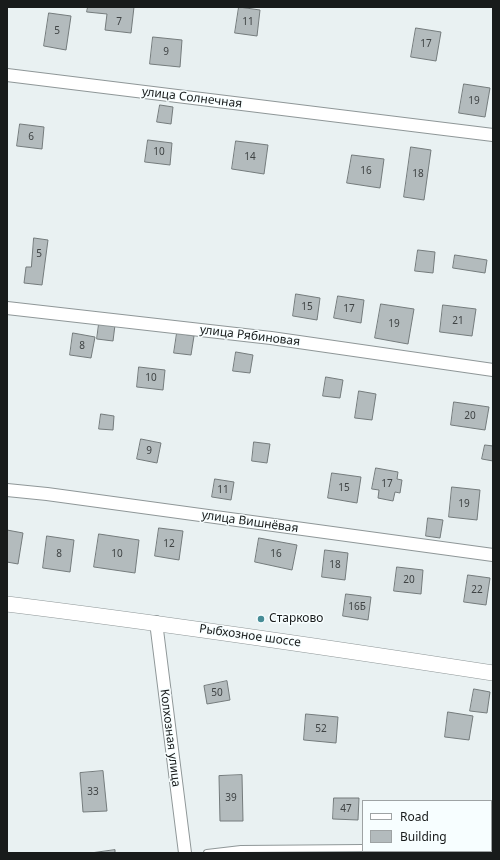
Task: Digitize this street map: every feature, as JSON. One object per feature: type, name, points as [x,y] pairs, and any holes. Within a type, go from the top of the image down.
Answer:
[{"type":"street","name":"улица Солнечная","points":[[7,75],[493,135]]},
{"type":"street","name":"улица Рябиновая","points":[[7,308],[271,338],[493,370]]},
{"type":"street","name":"улица Вишнёвая","points":[[7,490],[47,494],[493,555]]},
{"type":"street","name":"Рыбхозное шоссе","points":[[7,604],[156,622],[493,673]]},
{"type":"street","name":"Колхозная улица","points":[[156,622],[185,853]]},
{"type":"lane","points":[[207,853],[240,849],[362,848]]},
{"type":"building","points":[[88,7],[134,7],[131,33],[105,30],[107,14],[87,12]]},
{"type":"building","points":[[239,7],[260,10],[257,36],[235,33]]},
{"type":"building","points":[[49,13],[71,16],[66,50],[44,46]]},
{"type":"building","points":[[416,28],[441,32],[436,61],[411,57]]},
{"type":"building","points":[[153,37],[182,40],[180,67],[150,64]]},
{"type":"building","points":[[464,84],[490,88],[485,117],[459,113]]},
{"type":"building","points":[[160,105],[173,107],[171,124],[157,122]]},
{"type":"building","points":[[20,124],[44,127],[42,149],[17,146]]},
{"type":"building","points":[[148,140],[172,143],[170,165],[145,162]]},
{"type":"building","points":[[236,141],[268,145],[264,174],[232,169]]},
{"type":"building","points":[[411,147],[431,150],[424,200],[404,197]]},
{"type":"building","points":[[352,155],[384,159],[380,188],[347,183]]},
{"type":"building","points":[[34,238],[48,240],[42,285],[24,283],[26,267],[31,267]]},
{"type":"building","points":[[418,250],[435,252],[433,273],[415,271]]},
{"type":"building","points":[[455,255],[487,260],[485,273],[453,268]]},
{"type":"building","points":[[296,294],[320,298],[317,320],[293,316]]},
{"type":"building","points":[[338,296],[364,300],[361,323],[334,318]]},
{"type":"building","points":[[381,304],[414,309],[408,344],[375,338]]},
{"type":"building","points":[[443,305],[476,309],[472,336],[440,332]]},
{"type":"building","points":[[99,324],[115,325],[113,341],[97,339]]},
{"type":"building","points":[[73,333],[95,337],[91,358],[70,355]]},
{"type":"building","points":[[177,333],[194,336],[191,355],[174,353]]},
{"type":"building","points":[[236,352],[253,355],[250,373],[233,371]]},
{"type":"building","points":[[139,367],[165,370],[163,390],[137,387]]},
{"type":"building","points":[[326,377],[343,380],[340,398],[323,396]]},
{"type":"building","points":[[359,391],[376,394],[372,420],[355,418]]},
{"type":"building","points":[[454,402],[489,407],[485,430],[451,425]]},
{"type":"building","points":[[101,414],[114,416],[113,430],[99,429]]},
{"type":"building","points":[[141,439],[161,443],[157,463],[137,459]]},
{"type":"building","points":[[254,442],[270,444],[267,463],[252,461]]},
{"type":"building","points":[[485,445],[493,446],[493,461],[482,459]]},
{"type":"building","points":[[376,468],[398,472],[397,479],[402,480],[400,493],[395,492],[393,501],[378,498],[379,490],[372,489]]},
{"type":"building","points":[[332,473],[361,477],[357,503],[328,498]]},
{"type":"building","points":[[215,479],[234,482],[231,500],[212,497]]},
{"type":"building","points":[[452,487],[480,490],[477,520],[449,517]]},
{"type":"building","points":[[428,518],[443,520],[440,538],[426,536]]},
{"type":"building","points":[[159,528],[183,531],[179,560],[155,556]]},
{"type":"building","points":[[7,530],[23,533],[18,564],[7,562]]},
{"type":"building","points":[[99,534],[139,540],[135,573],[94,567]]},
{"type":"building","points":[[47,536],[74,540],[70,572],[43,568]]},
{"type":"building","points":[[259,538],[297,545],[292,570],[255,562]]},
{"type":"building","points":[[325,550],[348,553],[345,580],[322,577]]},
{"type":"building","points":[[397,567],[423,570],[421,594],[394,591]]},
{"type":"building","points":[[468,575],[490,578],[486,605],[464,602]]},
{"type":"building","points":[[346,594],[371,597],[368,620],[343,616]]},
{"type":"building","points":[[227,681],[230,700],[207,704],[204,686]]},
{"type":"building","points":[[474,689],[490,692],[487,713],[470,711]]},
{"type":"building","points":[[448,712],[473,716],[469,740],[445,737]]},
{"type":"building","points":[[306,714],[338,717],[336,743],[304,740]]},
{"type":"building","points":[[103,771],[107,811],[83,812],[80,773]]},
{"type":"building","points":[[242,775],[243,821],[220,821],[219,776]]},
{"type":"building","points":[[334,798],[359,798],[358,820],[333,819]]},
{"type":"building","points":[[492,822],[493,822],[492,845]]},
{"type":"building","points":[[115,850],[115,853],[91,853]]},
{"type":"place","name":"Старково","points":[[261,619]]}]
